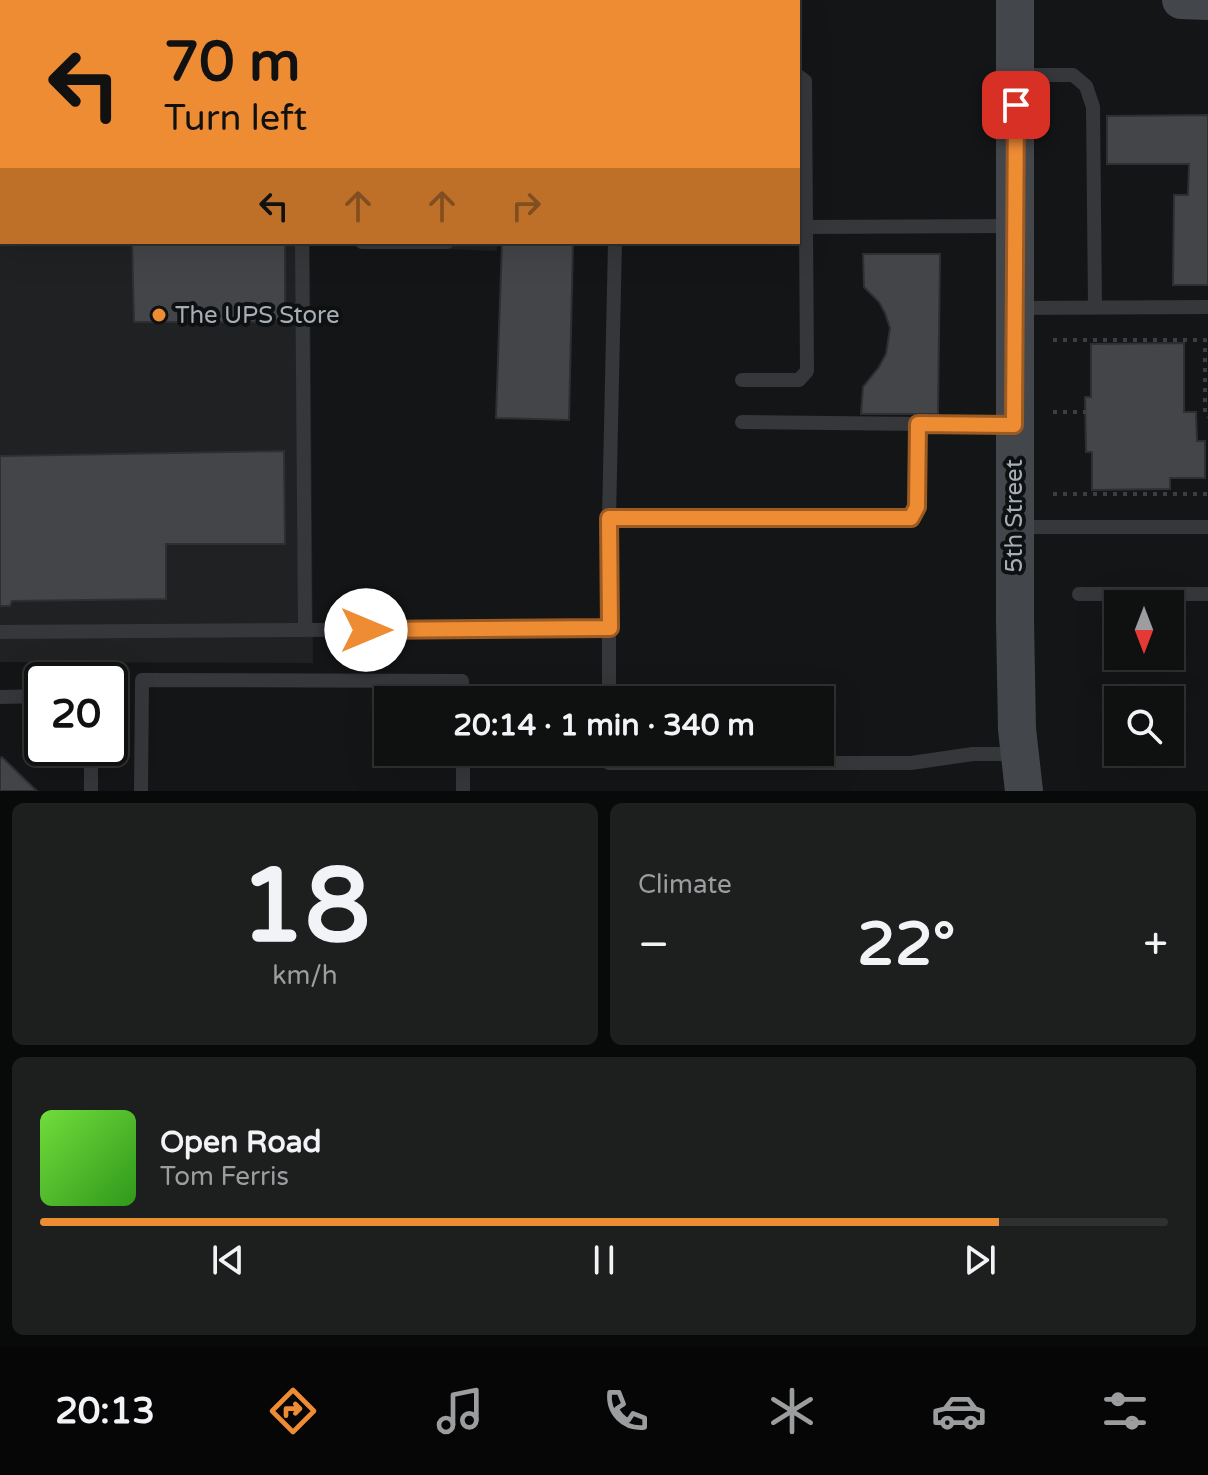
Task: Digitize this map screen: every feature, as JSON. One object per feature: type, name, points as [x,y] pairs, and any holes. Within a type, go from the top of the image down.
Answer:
[{"type":"main road","name":"5th Street","points":[[1015,0],[1014,425],[1017,713],[1022,773]]},
{"type":"main road","points":[[1181,0],[1208,1]]},
{"type":"lane","points":[[1016,75],[1073,75],[1086,86],[1093,107],[1095,308]]},
{"type":"lane","points":[[742,380],[799,380],[807,371],[802,227],[805,81],[800,77]]},
{"type":"lane","points":[[802,227],[1015,226]]},
{"type":"lane","points":[[302,244],[305,630]]},
{"type":"lane","points":[[609,686],[615,244]]},
{"type":"lane","points":[[1015,308],[1208,307]]},
{"type":"lane","points":[[742,422],[1014,425]]},
{"type":"lane","points":[[609,518],[911,518],[917,507],[918,424]]},
{"type":"lane","points":[[1015,527],[1208,527]]},
{"type":"lane","points":[[1079,594],[1208,594]]},
{"type":"lane","points":[[0,632],[610,628]]},
{"type":"lane","points":[[141,791],[142,680],[462,681],[462,686]]},
{"type":"lane","points":[[0,697],[24,696]]},
{"type":"lane","points":[[834,763],[911,763],[973,754],[1022,773]]},
{"type":"lane","points":[[91,766],[91,791]]},
{"type":"lane","points":[[463,766],[463,791]]},
{"type":"path","points":[[1053,340],[1205,340],[1205,415],[1208,417]]},
{"type":"path","points":[[1053,412],[1086,412]]},
{"type":"path","points":[[1053,494],[1208,494]]},
{"type":"shaded area","points":[[0,244],[310,244],[313,663],[0,662]]},
{"type":"shaded area","points":[[310,244],[497,244],[497,251]]},
{"type":"building","points":[[1208,115],[1208,285],[1173,285],[1174,195],[1188,195],[1189,164],[1107,164],[1107,116]]},
{"type":"building","points":[[132,244],[285,244],[285,322],[134,322]]},
{"type":"building","points":[[502,244],[573,244],[569,420],[496,418]]},
{"type":"building","points":[[863,254],[940,254],[938,414],[861,414],[863,387],[886,354],[890,328],[879,302],[864,287]]},
{"type":"building","points":[[1184,343],[1184,412],[1196,412],[1197,441],[1205,441],[1205,478],[1170,478],[1170,489],[1092,490],[1092,452],[1086,452],[1085,397],[1091,397],[1091,344]]},
{"type":"building","points":[[284,451],[285,544],[166,544],[166,599],[12,601],[10,606],[0,606],[0,456]]},
{"type":"building","points":[[2,757],[37,791],[0,791]]},
{"type":"place","name":"The UPS Store","points":[[159,315]]},
{"type":"route","points":[[366,630],[610,628],[609,518],[911,518],[917,507],[918,424],[1014,425],[1016,105]]}]
